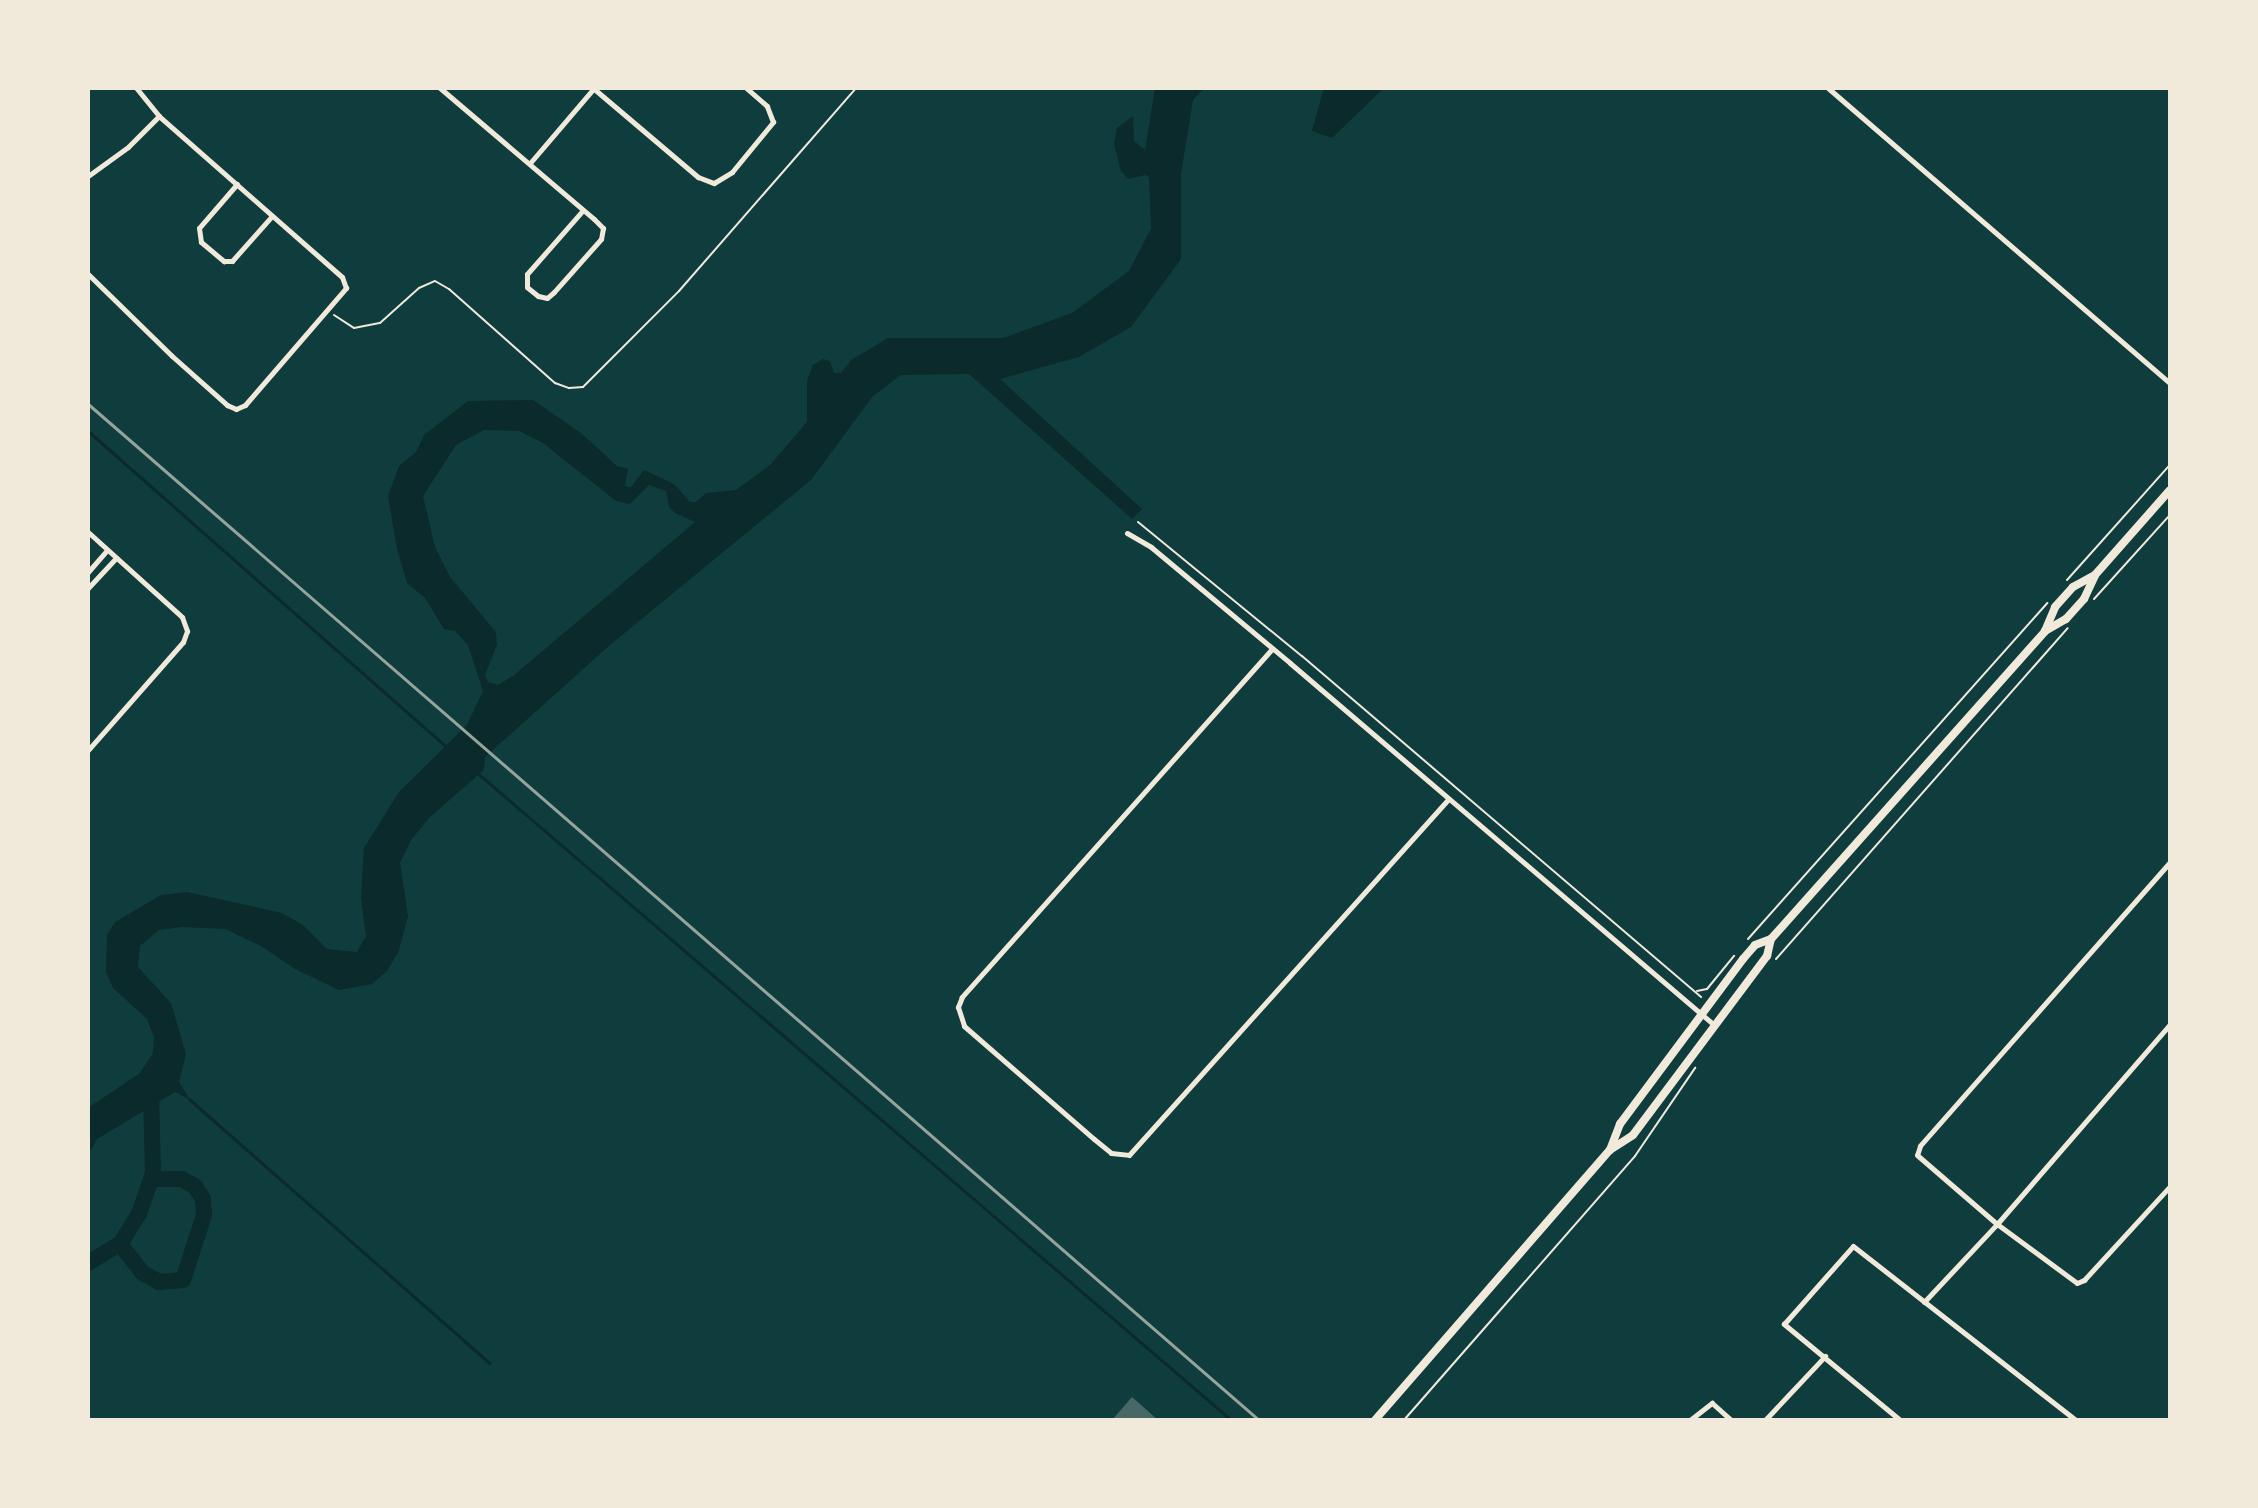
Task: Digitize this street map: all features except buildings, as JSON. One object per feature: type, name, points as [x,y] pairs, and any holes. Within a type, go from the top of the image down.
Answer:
[{"type":"main road","points":[[1610,1150],[1620,1124],[1755,945],[1771,939],[2045,631],[2066,619],[2084,599],[2095,575],[2170,490]]},
{"type":"main road","points":[[2045,631],[2055,607],[2073,587],[2095,575]]},
{"type":"main road","points":[[1375,1420],[1610,1150],[1633,1135],[1713,1024],[1767,956],[1771,939]]},
{"type":"street","points":[[88,274],[227,405],[240,409],[346,288],[342,277],[159,116],[136,88]]},
{"type":"street","points":[[440,88],[601,225],[604,235],[550,296],[538,296],[527,287],[527,274],[583,210]]},
{"type":"street","points":[[529,164],[594,88],[690,171],[706,183],[714,183],[732,172],[773,122],[767,106],[746,88]]},
{"type":"street","points":[[1828,88],[2170,383]]},
{"type":"street","points":[[88,176],[128,147],[159,116]]},
{"type":"street","points":[[237,184],[199,228],[201,242],[224,261],[232,261],[272,216]]},
{"type":"street","points":[[88,532],[182,617],[187,631],[183,642],[88,750]]},
{"type":"street","points":[[1127,533],[1151,547],[1713,1024]]},
{"type":"street","points":[[88,572],[107,550]]},
{"type":"street","points":[[88,588],[116,558]]},
{"type":"street","points":[[1271,650],[972,986],[958,1007],[964,1026],[1094,1139],[1111,1153],[1121,1156],[1138,1146],[1447,800]]},
{"type":"street","points":[[2170,862],[1920,1146],[1917,1155],[1921,1162],[1997,1224],[2077,1283],[2084,1280],[2170,1186]]},
{"type":"street","points":[[1924,1302],[1997,1224],[2170,1024]]},
{"type":"street","points":[[1900,1420],[1784,1324],[1853,1246],[2076,1420]]},
{"type":"street","points":[[1765,1420],[1825,1356]]},
{"type":"street","points":[[1690,1420],[1712,1403],[1731,1420]]},
{"type":"path","points":[[334,315],[354,328],[380,323],[426,282],[435,281],[449,289],[555,383],[569,388],[583,387],[671,299],[856,88]]},
{"type":"path","points":[[2061,588],[2170,465]]},
{"type":"path","points":[[2106,585],[2170,515]]},
{"type":"path","points":[[1138,522],[1679,979],[1697,992],[1707,989],[1734,956]]},
{"type":"path","points":[[1744,944],[2052,597]]},
{"type":"path","points":[[1776,959],[2065,631]]},
{"type":"path","points":[[1453,793],[1456,790]]},
{"type":"path","points":[[1404,1420],[1617,1177],[1682,1091]]},
{"type":"water","points":[[1155,88],[1204,88],[1193,100],[1181,174],[1181,259],[1131,327],[1079,357],[1000,379],[1142,509],[1132,519],[969,374],[901,375],[873,396],[811,480],[610,645],[485,757],[484,770],[430,817],[411,840],[400,863],[408,916],[399,950],[388,970],[372,984],[339,990],[225,929],[182,927],[159,930],[140,946],[138,967],[171,1003],[186,1054],[179,1082],[190,1100],[175,1092],[97,1139],[88,1156],[88,1108],[140,1073],[153,1053],[154,1037],[147,1019],[113,988],[106,972],[107,935],[115,922],[161,895],[187,892],[282,913],[303,925],[327,949],[357,952],[366,936],[361,898],[364,848],[399,792],[467,725],[483,691],[468,645],[455,631],[444,629],[425,598],[407,583],[397,549],[388,496],[399,466],[416,452],[424,435],[468,401],[533,400],[581,433],[617,466],[628,469],[625,486],[631,487],[644,470],[674,484],[690,502],[696,502],[706,493],[736,490],[770,465],[807,422],[807,381],[813,365],[823,359],[830,361],[834,373],[841,373],[851,360],[888,338],[1003,338],[1072,313],[1129,271],[1151,229],[1149,177],[1128,179],[1121,171],[1114,144],[1117,128],[1133,116],[1134,141],[1145,150]],"holes":[[[484,430],[519,431],[543,443],[616,501],[630,504],[649,485],[666,491],[669,507],[695,522],[513,676],[498,685],[488,682],[485,675],[497,645],[496,632],[450,577],[435,547],[423,496],[456,445]]]},
{"type":"water","points":[[1324,88],[1384,88],[1332,138],[1312,131]]},
{"type":"waterway","points":[[88,431],[448,748]]},
{"type":"waterway","points":[[475,771],[1231,1420]]},
{"type":"waterway","points":[[88,1263],[120,1244],[139,1214],[153,1173],[151,1092]]},
{"type":"waterway","points":[[189,1099],[490,1363]]},
{"type":"waterway","points":[[120,1244],[143,1273],[159,1282],[183,1280],[204,1215],[203,1199],[195,1186],[181,1179],[151,1179]]},
{"type":"railway","points":[[88,404],[1259,1420]]}]
